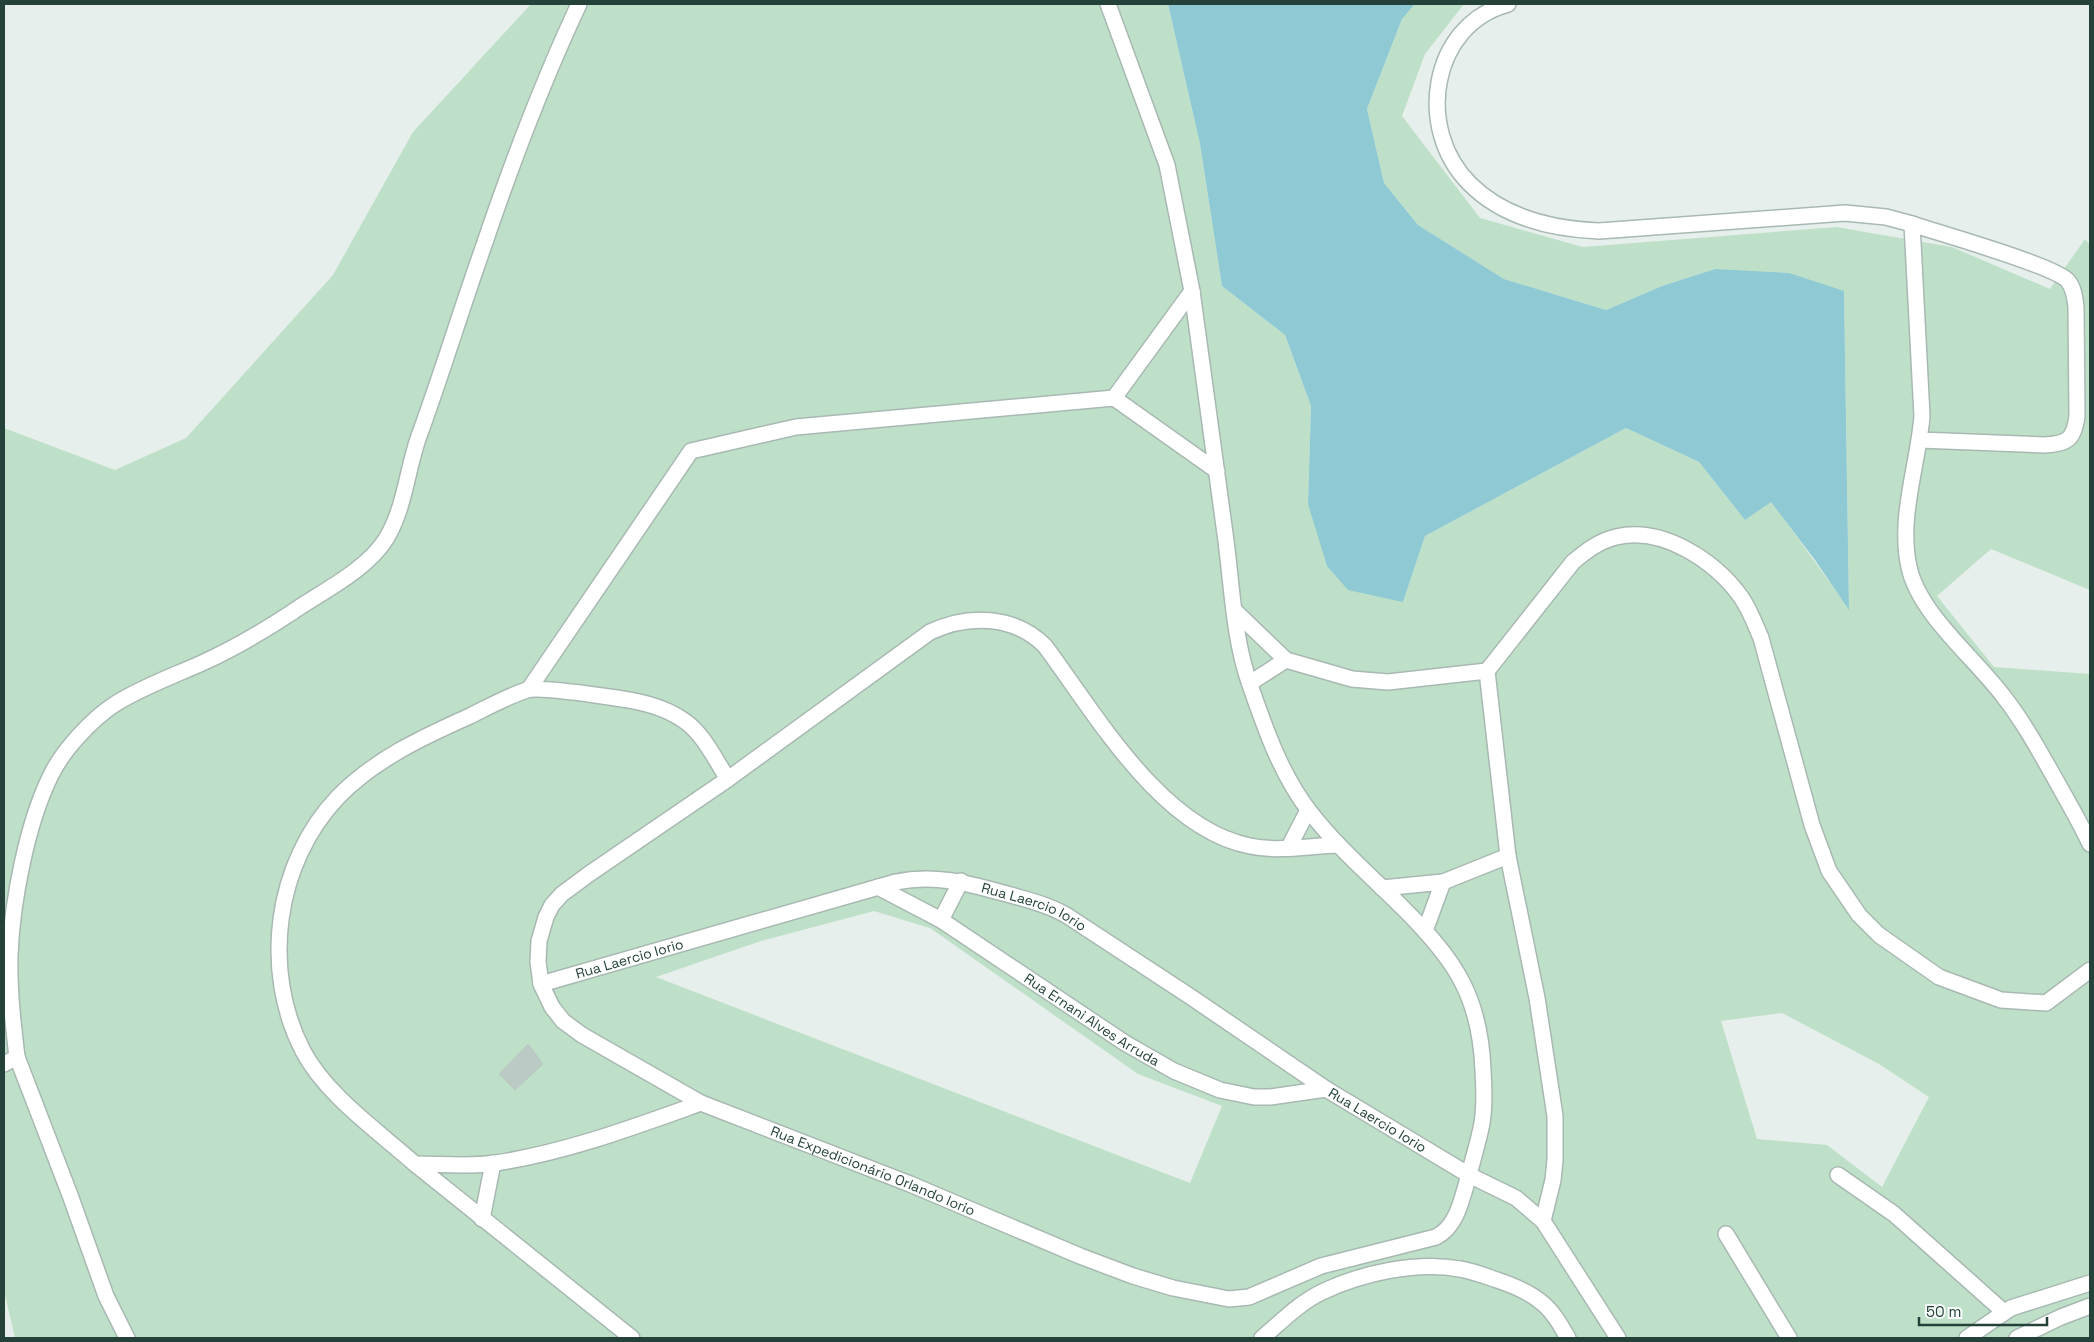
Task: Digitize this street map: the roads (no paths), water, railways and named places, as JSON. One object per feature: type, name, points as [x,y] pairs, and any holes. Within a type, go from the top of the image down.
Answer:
[{"type":"street","points":[[127,1338],[106,1296],[37,1106],[10,1060],[10,953],[15,912],[32,827],[52,773],[64,754],[112,706],[138,691],[236,647],[267,629],[358,568],[376,552],[386,538],[395,521],[417,441],[432,405],[485,242],[535,105],[579,4]]},
{"type":"street","points":[[1108,4],[1167,166],[1192,291],[1235,611],[1250,683],[1282,765],[1294,790],[1337,845],[1426,930],[1462,981],[1474,1007],[1478,1023],[1482,1064],[1483,1113],[1469,1175]]},
{"type":"street","points":[[1508,4],[1492,9],[1481,16],[1471,23],[1461,35],[1442,69],[1436,102],[1442,138],[1447,153],[1457,169],[1480,193],[1506,210],[1547,225],[1599,232],[1845,213],[1886,217],[2055,272],[2069,282],[2076,307],[2077,416],[2074,432],[2067,441],[2044,446],[1920,440]]},
{"type":"street","points":[[1912,224],[1922,395],[1920,440],[1906,526],[1907,556],[1912,581],[1930,611],[2004,696],[2020,719],[2090,844]]},
{"type":"street","points":[[1114,398],[1192,291]]},
{"type":"street","points":[[529,689],[691,451],[796,426],[1114,398],[1217,471]]},
{"type":"street","points":[[1543,1221],[1553,1180],[1555,1116],[1537,998],[1508,856],[1487,671],[1562,575],[1573,562],[1590,548],[1615,537],[1631,535],[1662,539],[1683,548],[1703,560],[1721,574],[1741,597],[1761,638],[1820,850],[1830,871],[1859,915],[1879,935],[1939,978],[2001,1000],[2046,1003],[2090,970]]},
{"type":"street","points":[[1235,611],[1286,660],[1329,673],[1370,681],[1397,681],[1487,671]]},
{"type":"street","name":"Rua Expedicionário Orlando Iorio","points":[[1337,845],[1255,847],[1236,842],[1208,829],[1181,812],[1123,754],[1039,640],[1020,628],[994,621],[960,621],[930,632],[728,779],[562,894],[552,905],[546,916],[539,941],[538,962],[541,984],[552,1007],[563,1021],[582,1035],[701,1103],[910,1184],[1080,1256],[1172,1288],[1211,1296],[1239,1299],[1249,1297],[1321,1266],[1362,1254],[1426,1240],[1442,1234],[1450,1226],[1457,1213],[1469,1175]]},
{"type":"street","points":[[1250,683],[1286,660]]},
{"type":"street","points":[[632,1338],[415,1164],[328,1085],[313,1068],[302,1050],[284,999],[280,975],[278,941],[280,916],[288,886],[308,840],[322,817],[338,798],[364,774],[391,755],[434,732],[529,689],[624,698],[648,703],[671,712],[688,723],[699,735],[728,779]]},
{"type":"street","points":[[1289,847],[1308,810]]},
{"type":"street","points":[[1382,888],[1443,882],[1508,856]]},
{"type":"street","name":"Rua Laercio Iorio","points":[[541,984],[913,878],[961,881],[1034,902],[1066,915],[1191,997],[1326,1090],[1469,1175],[1516,1198],[1543,1221],[1618,1338]]},
{"type":"street","points":[[941,920],[961,881]]},
{"type":"street","points":[[1426,930],[1443,882]]},
{"type":"street","name":"Rua Ernani Alves Arruda","points":[[878,887],[941,920],[1125,1043],[1174,1071],[1198,1082],[1220,1090],[1254,1097],[1270,1097],[1326,1090]]},
{"type":"street","points":[[415,1164],[494,1163],[549,1153],[701,1103]]},
{"type":"street","points":[[482,1219],[494,1163]]},
{"type":"street","points":[[1838,1174],[1894,1214],[2004,1312]]},
{"type":"street","points":[[1726,1234],[1789,1338]]},
{"type":"street","points":[[1262,1338],[1303,1303],[1323,1292],[1346,1282],[1375,1274],[1427,1266],[1459,1269],[1483,1275],[1519,1289],[1542,1303],[1551,1312],[1568,1338]]},
{"type":"street","points":[[1967,1338],[2004,1312],[2090,1283]]},
{"type":"street","points":[[2017,1338],[2062,1316],[2090,1306]]},
{"type":"water","points":[[1168,4],[1415,4],[1402,19],[1367,109],[1384,183],[1418,225],[1504,279],[1606,310],[1662,286],[1715,269],[1789,273],[1844,291],[1849,610],[1815,560],[1771,502],[1745,520],[1699,462],[1626,428],[1425,536],[1403,602],[1348,590],[1327,566],[1308,504],[1311,406],[1285,335],[1222,286],[1200,144]]}]
